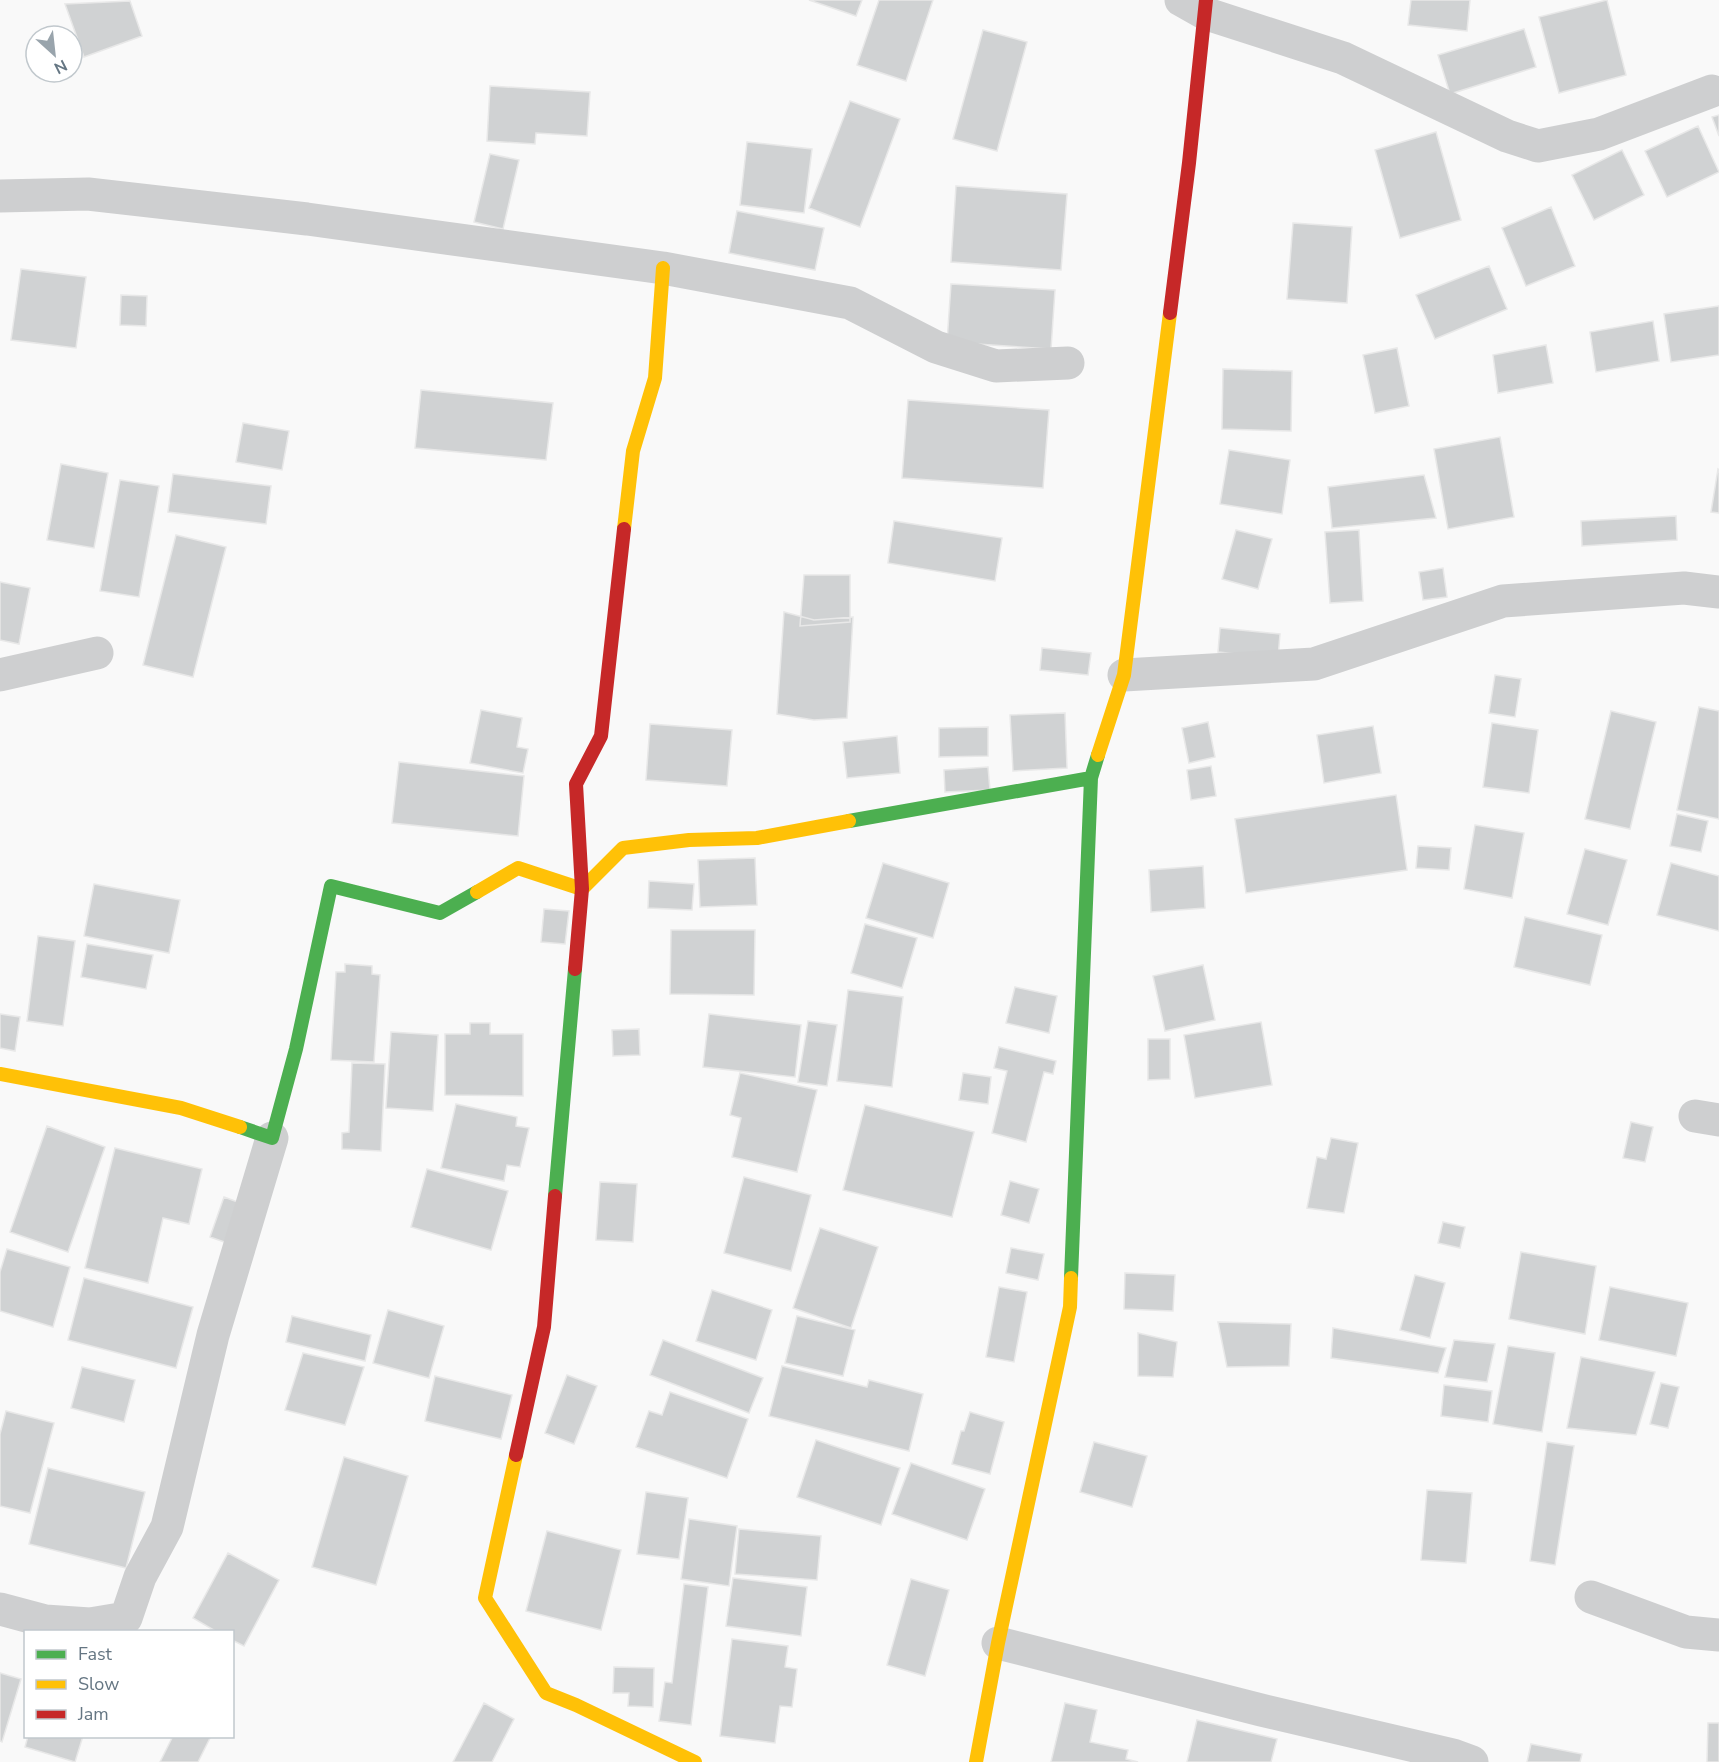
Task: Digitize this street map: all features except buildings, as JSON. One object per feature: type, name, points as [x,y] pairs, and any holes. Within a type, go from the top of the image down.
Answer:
[{"type":"street","points":[[976,1762],[998,1643],[1070,1307],[1091,778],[1124,675],[1189,163],[1197,4],[1343,58],[1507,136],[1538,146],[1599,134],[1712,91]]},
{"type":"street","points":[[0,196],[88,194],[307,219],[663,268],[850,303],[936,346],[996,366],[1068,363]]},
{"type":"street","points":[[663,268],[655,378],[633,450],[601,736],[576,784],[582,889],[544,1327],[485,1598],[546,1693],[695,1762]]},
{"type":"street","points":[[1124,675],[1314,664],[1503,601],[1684,588],[1719,592]]},
{"type":"street","points":[[0,675],[97,654]]},
{"type":"street","points":[[582,889],[623,848],[689,840],[757,838],[1091,778]]},
{"type":"street","points":[[0,1609],[45,1621],[90,1624],[126,1618],[140,1577],[167,1527],[213,1335],[296,1049],[331,886],[440,913],[519,868],[582,889]]},
{"type":"street","points":[[0,1074],[182,1108],[272,1137]]},
{"type":"street","points":[[1591,1597],[1686,1632],[1719,1635]]},
{"type":"street","points":[[998,1643],[1261,1710],[1453,1755],[1472,1762]]},
{"type":"traffic: fast","points":[[1071,1278],[1091,778],[1098,755]]},
{"type":"traffic: fast","points":[[849,821],[1091,778]]},
{"type":"traffic: fast","points":[[240,1127],[272,1138],[296,1049],[331,886],[440,913],[477,892]]},
{"type":"traffic: fast","points":[[555,1196],[575,969]]},
{"type":"traffic: slow","points":[[624,529],[633,451],[655,378],[663,268]]},
{"type":"traffic: slow","points":[[1098,755],[1124,675],[1170,313]]},
{"type":"traffic: slow","points":[[477,892],[518,868],[582,889],[623,848],[689,840],[757,838],[849,821]]},
{"type":"traffic: slow","points":[[0,1074],[181,1108],[240,1127]]},
{"type":"traffic: slow","points":[[976,1762],[998,1643],[1070,1307],[1071,1278]]},
{"type":"traffic: slow","points":[[516,1455],[485,1598],[546,1693],[695,1762]]},
{"type":"traffic: jam","points":[[1170,313],[1206,0]]},
{"type":"traffic: jam","points":[[575,969],[582,889],[576,784],[601,736],[624,529]]},
{"type":"traffic: jam","points":[[516,1455],[544,1327],[555,1196]]}]
